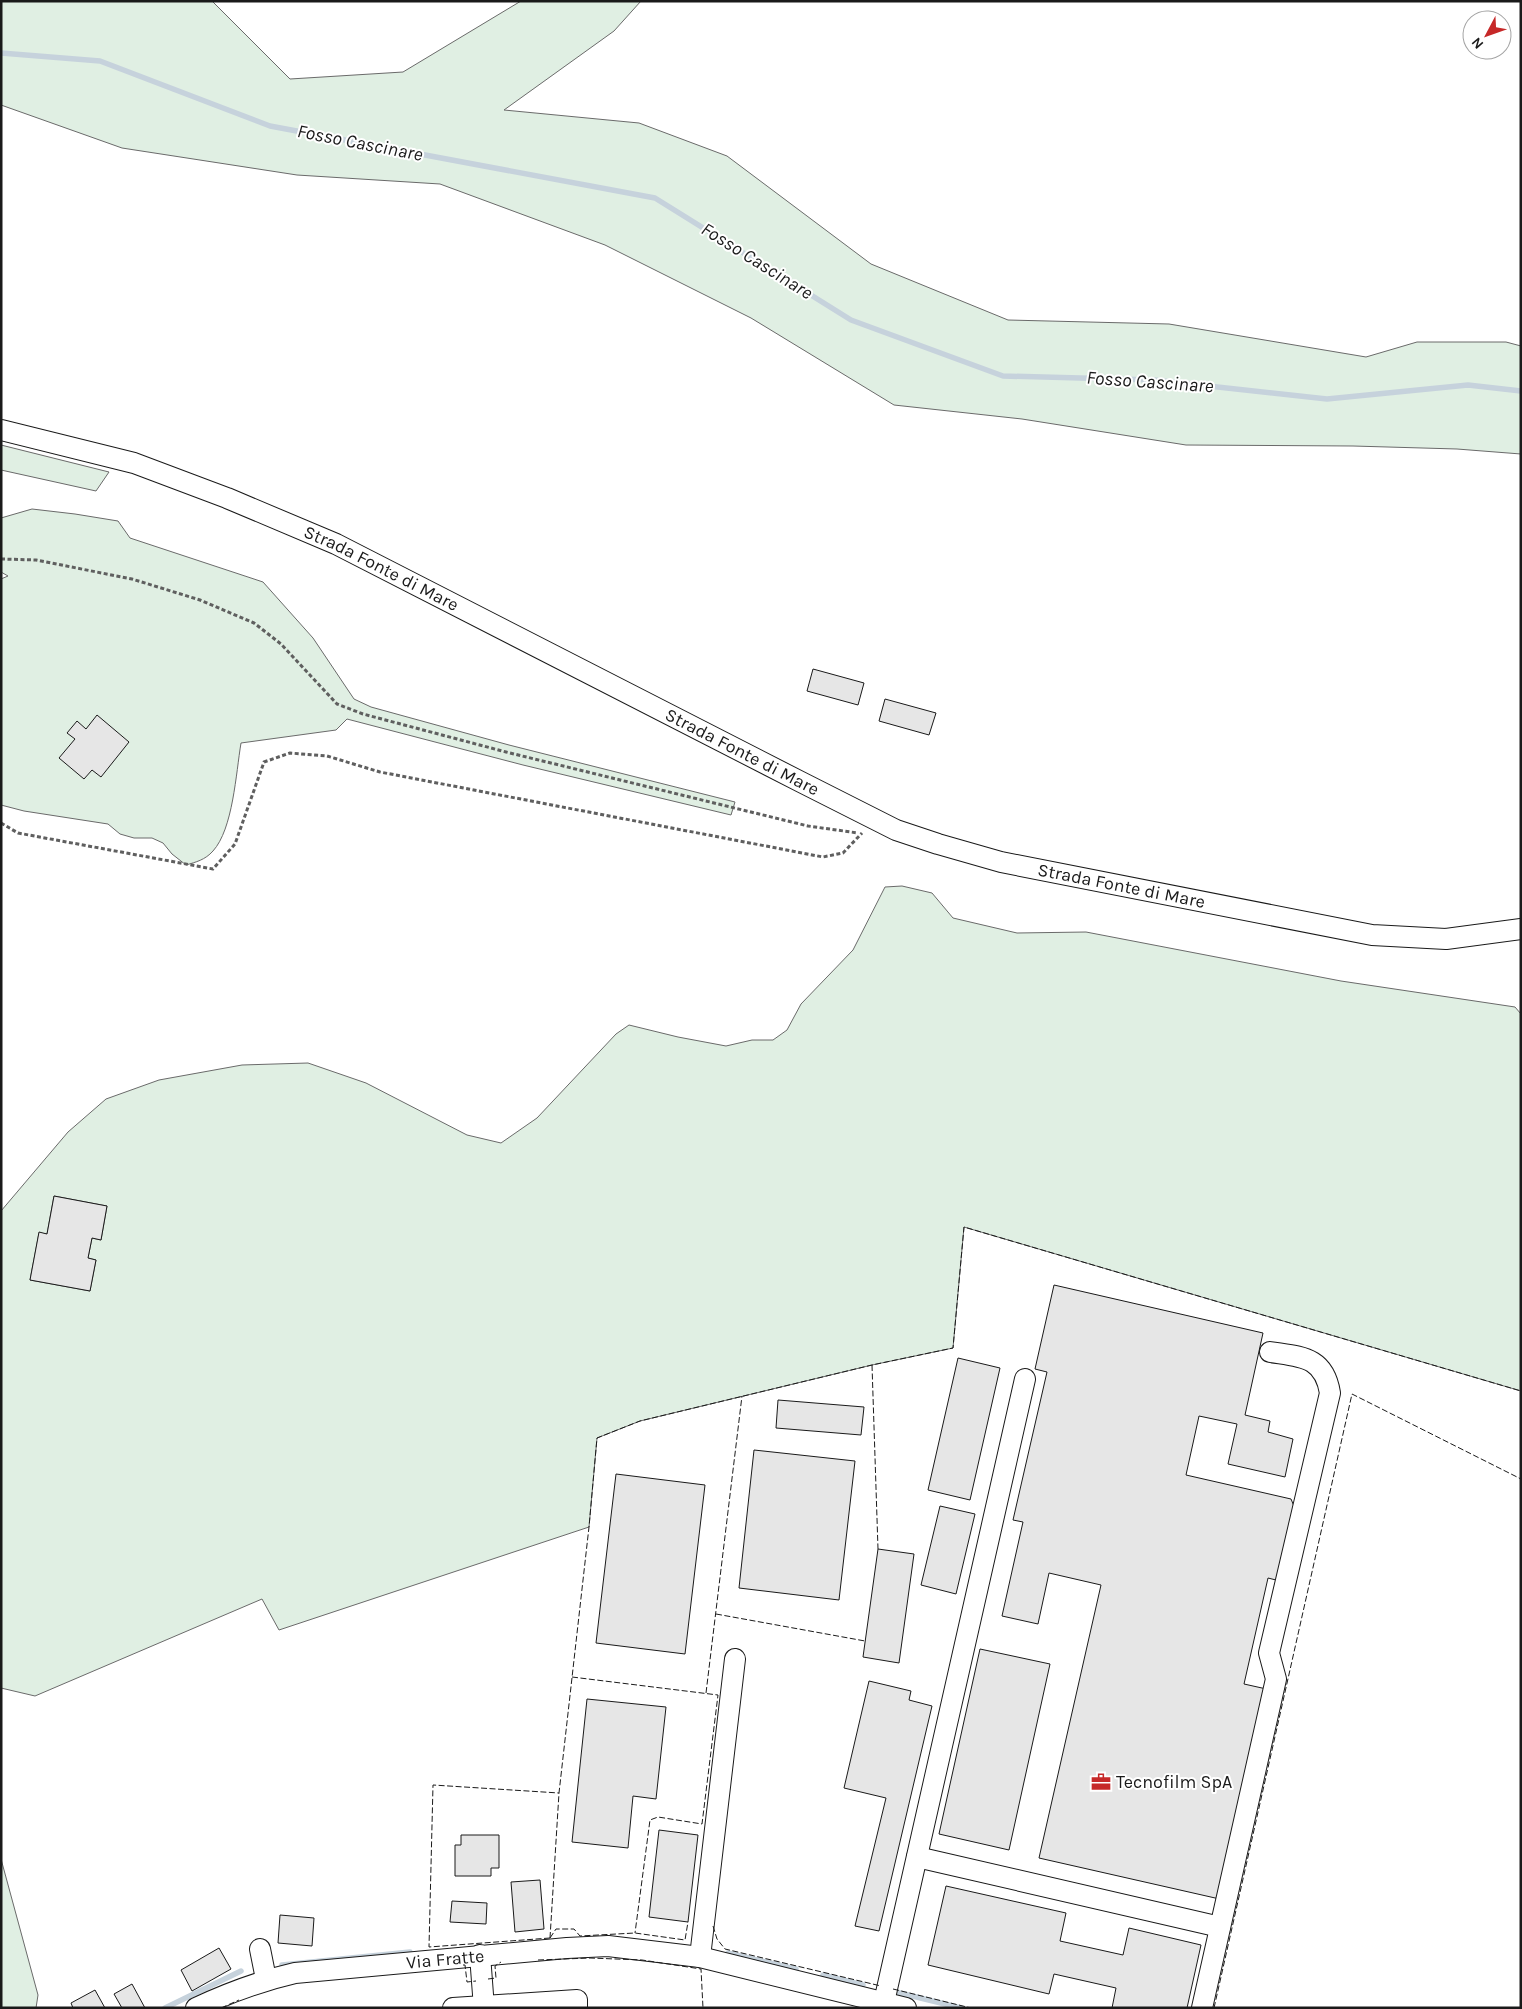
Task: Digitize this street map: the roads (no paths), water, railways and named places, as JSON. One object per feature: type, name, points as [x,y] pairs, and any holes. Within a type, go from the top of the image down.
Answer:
[{"type":"street","name":"Strada Fonte di Mare","points":[[1,430],[134,463],[227,498],[336,544],[896,830],[938,844],[1001,862],[1372,935],[1446,939],[1521,929]]},
{"type":"street","points":[[1202,2008],[1276,1679],[1269,1653],[1330,1393],[1328,1381],[1320,1367],[1309,1359],[1270,1352]]},
{"type":"street","points":[[884,2002],[1025,1379]]},
{"type":"street","points":[[700,1957],[735,1659]]},
{"type":"street","points":[[917,1856],[1220,1927]]},
{"type":"street","name":"Via Fratte","points":[[196,2008],[225,1994],[266,1979],[295,1973],[480,1955],[608,1946],[700,1957],[906,2008]]},
{"type":"street","points":[[260,1949],[266,1979]]},
{"type":"street","points":[[480,1955],[484,2007]]},
{"type":"street","points":[[453,2008],[577,2000],[577,2008]]},
{"type":"waterway","name":"Fosso Cascinare","points":[[1,53],[100,61],[270,126],[655,198],[851,320],[1003,376],[1154,380],[1327,399],[1468,385],[1521,391]]},
{"type":"waterway","points":[[282,1965],[410,1952]]},
{"type":"waterway","points":[[728,1953],[796,1969]]},
{"type":"waterway","points":[[165,2008],[241,1971]]},
{"type":"waterway","points":[[823,1975],[863,1985]]},
{"type":"waterway","points":[[892,1991],[961,2008]]},
{"type":"place","name":"Tecnofilm SpA","points":[[1101,1782]]}]
